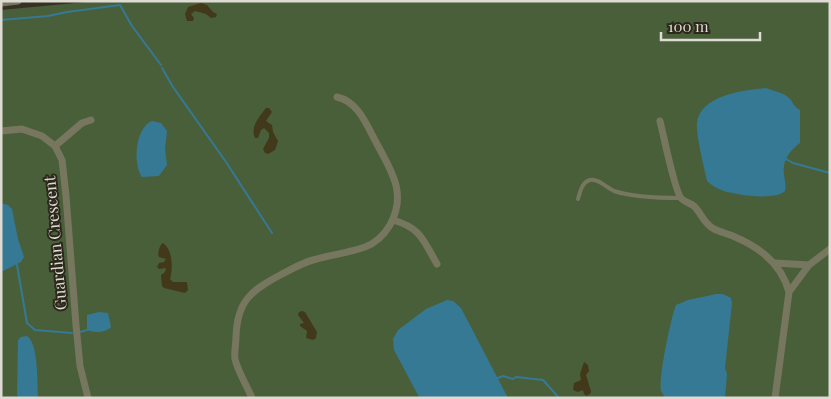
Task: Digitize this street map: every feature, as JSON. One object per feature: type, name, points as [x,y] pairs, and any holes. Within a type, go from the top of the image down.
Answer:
[{"type":"street","points":[[1,3],[18,1]]},
{"type":"street","points":[[252,398],[238,368],[235,353],[238,317],[242,306],[250,295],[266,283],[300,264],[364,248],[374,243],[382,236],[393,220],[398,201],[398,191],[392,173],[358,110],[349,101],[337,97]]},
{"type":"street","points":[[1,131],[22,129],[30,131],[46,138],[55,146],[82,123],[91,120]]},
{"type":"street","points":[[660,121],[676,186],[681,198],[694,206],[703,222],[714,229],[745,242],[776,263],[784,276],[789,292],[775,398]]},
{"type":"street","name":"Guardian Crescent","points":[[55,146],[62,160],[64,175],[80,366],[88,398]]},
{"type":"street","points":[[393,220],[404,223],[416,230],[437,264]]},
{"type":"street","points":[[789,292],[809,265],[830,249]]},
{"type":"street","points":[[776,263],[809,265]]},
{"type":"lane","points":[[578,198],[585,183],[591,179],[621,193],[681,198]]},
{"type":"green space","points":[[97,1],[830,1],[830,398],[1,398],[1,10]]},
{"type":"sand","points":[[201,3],[207,5],[217,14],[216,17],[211,18],[206,14],[195,11],[191,14],[194,18],[193,21],[187,21],[185,14],[188,7]]},
{"type":"sand","points":[[266,108],[269,108],[272,112],[266,121],[272,125],[273,132],[278,141],[275,150],[268,154],[263,149],[269,138],[269,133],[264,128],[261,130],[258,138],[255,138],[254,134],[256,122]]},
{"type":"sand","points":[[163,243],[169,250],[171,260],[172,270],[170,279],[173,282],[187,282],[188,290],[185,293],[162,286],[161,275],[165,272],[166,268],[159,269],[157,267],[159,263],[164,262],[166,259],[158,256]]},
{"type":"sand","points":[[302,311],[305,312],[317,332],[316,338],[313,340],[306,338],[307,331],[300,326],[300,324],[304,323],[298,315]]},
{"type":"sand","points":[[584,362],[588,365],[589,371],[586,375],[591,391],[587,396],[583,390],[578,392],[573,390],[574,383],[581,380],[580,374]]},
{"type":"water","points":[[766,88],[787,96],[800,110],[800,143],[793,149],[785,161],[785,191],[773,196],[754,196],[735,194],[719,189],[707,181],[698,136],[697,123],[700,114],[714,100],[724,96],[746,90]]},
{"type":"water","points":[[152,121],[161,123],[167,131],[165,149],[167,165],[159,176],[142,177],[137,163],[137,146],[142,130]]},
{"type":"water","points":[[1,203],[8,205],[12,209],[24,257],[21,262],[1,272]]},
{"type":"water","points":[[723,294],[731,298],[732,303],[725,368],[727,374],[725,398],[665,398],[661,391],[661,374],[668,334],[676,305],[688,300]]},
{"type":"water","points":[[447,300],[453,301],[461,308],[508,398],[419,397],[394,350],[393,339],[398,330],[426,309]]},
{"type":"water","points":[[99,312],[108,313],[111,327],[100,332],[87,330],[87,315]]},
{"type":"water","points":[[27,336],[34,347],[38,398],[18,398],[17,394],[18,340],[21,337]]},
{"type":"waterway","points":[[1,20],[48,16],[120,5],[132,26],[161,65]]},
{"type":"waterway","points":[[162,68],[272,233]]},
{"type":"waterway","points":[[786,159],[793,163],[830,173]]},
{"type":"waterway","points":[[17,265],[27,323],[35,330],[72,333]]},
{"type":"waterway","points":[[80,332],[87,330]]},
{"type":"waterway","points":[[498,378],[503,376],[513,379],[516,377],[543,380],[559,398]]}]
